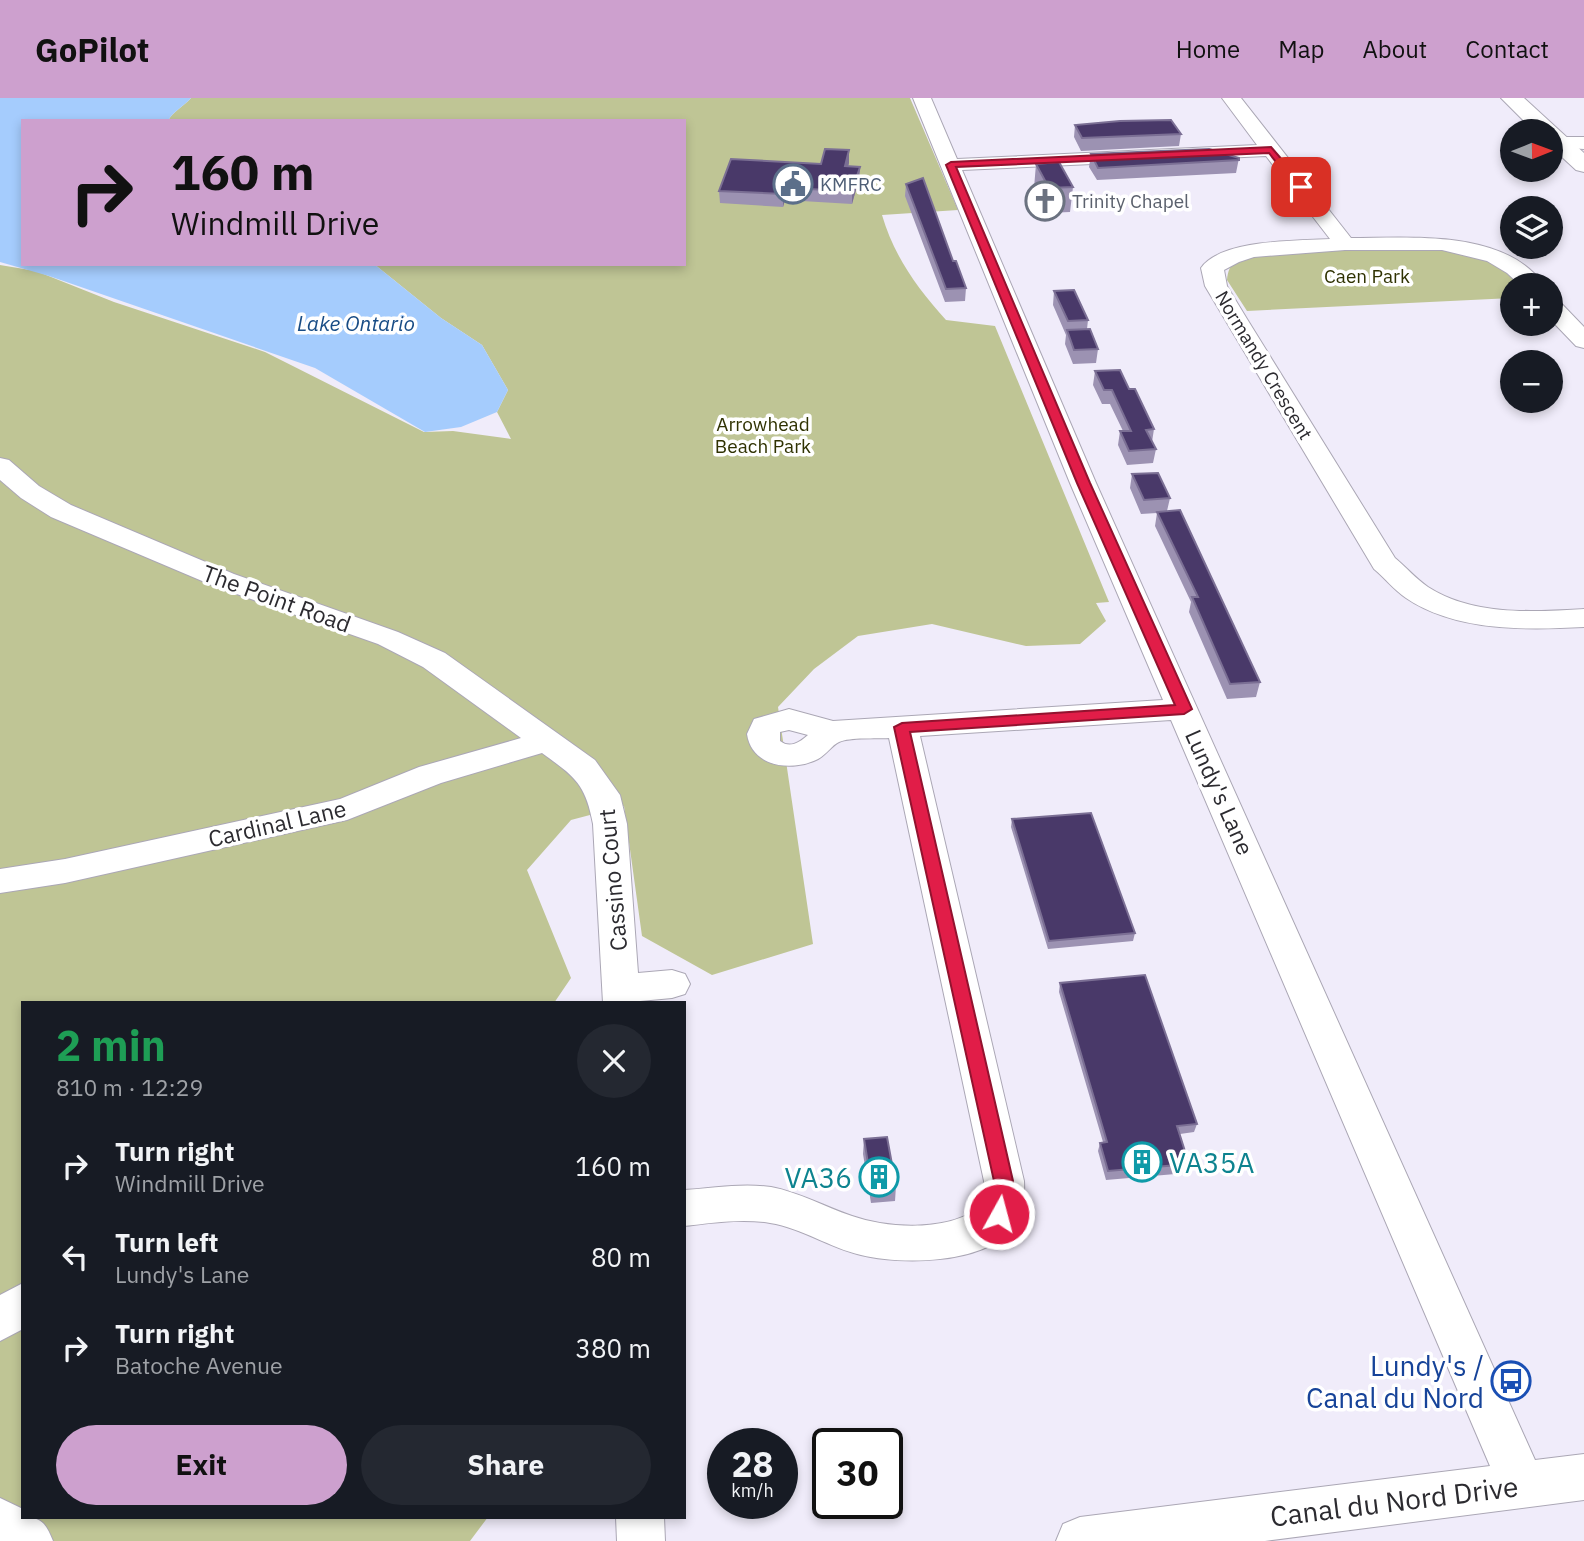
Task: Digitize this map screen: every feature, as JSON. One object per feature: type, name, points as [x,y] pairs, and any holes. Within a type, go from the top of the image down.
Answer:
[{"type":"main road","points":[[1511,98],[1534,119]]},
{"type":"main road","points":[[1563,145],[1584,165]]},
{"type":"street","name":"Lundy's Lane","points":[[922,98],[1083,483],[1522,1485]]},
{"type":"street","points":[[1231,98],[1345,244]]},
{"type":"street","points":[[1563,138],[1584,143]]},
{"type":"street","points":[[951,165],[1271,150]]},
{"type":"street","name":"Normandy Crescent","points":[[1520,273],[1494,256],[1466,249],[1416,243],[1345,244],[1253,251],[1231,257],[1212,268],[1216,286],[1235,320],[1384,563],[1419,594],[1467,614],[1535,621],[1584,618]]},
{"type":"street","points":[[1563,319],[1584,341]]},
{"type":"street","name":"The Point Road","points":[[0,466],[30,492],[61,511],[224,580],[388,638],[434,660],[548,741]]},
{"type":"street","points":[[830,733],[1184,709]]},
{"type":"street","points":[[686,1208],[740,1204],[779,1206],[857,1237],[888,1244],[929,1241],[971,1233],[989,1226],[999,1214],[1004,1199],[1004,1181],[902,727]]},
{"type":"street","name":"Cardinal Lane","points":[[0,881],[65,871],[347,809],[430,775],[548,741]]},
{"type":"street","name":"Cassino Court","points":[[548,741],[584,768],[604,795],[610,824],[621,995]]},
{"type":"street","points":[[621,995],[672,984]]},
{"type":"street","points":[[0,1321],[21,1304]]},
{"type":"street","name":"Canal du Nord Drive","points":[[1080,1541],[1584,1477]]},
{"type":"street","points":[[640,1519],[641,1541]]},
{"type":"street","points":[[0,1522],[29,1541]]},
{"type":"green space","name":"Arrowhead Beach Park","points":[[191,98],[910,98],[958,210],[882,215],[887,230],[908,271],[946,320],[995,326],[1109,602],[1096,603],[1106,621],[1080,644],[1026,646],[932,624],[858,636],[814,669],[778,707],[813,944],[712,975],[642,936],[624,806],[571,820],[527,870],[571,978],[555,1001],[21,1001],[21,1519],[486,1519],[470,1541],[0,1541],[0,265],[36,271],[114,302],[265,352],[424,432],[453,431],[511,439],[497,412],[508,390],[482,345],[441,318],[376,266],[686,266],[686,119],[169,119]]},
{"type":"green space","name":"Caen Park","points":[[1439,246],[1504,265],[1511,273],[1500,273],[1500,299],[1247,311],[1227,280],[1235,262],[1254,254]]},
{"type":"water","name":"Lake Ontario","points":[[0,98],[191,98],[169,119],[21,119],[21,266],[376,266],[441,318],[482,345],[508,390],[497,412],[461,427],[425,432],[315,368],[49,276],[0,262]]},
{"type":"building","points":[[1171,120],[1181,134],[1082,138],[1075,125],[1120,121]]},
{"type":"building","points":[[825,149],[849,150],[845,166],[860,167],[852,191],[785,188],[783,194],[719,191],[731,159],[821,164]]},
{"type":"building","points":[[1209,149],[1239,160],[1098,168],[1091,154]]},
{"type":"building","points":[[1059,162],[1073,187],[1049,188],[1036,164]]},
{"type":"building","points":[[923,178],[953,261],[956,261],[966,288],[946,289],[906,184]]},
{"type":"building","points":[[1074,290],[1088,320],[1068,321],[1054,291]]},
{"type":"building","points":[[1090,329],[1098,349],[1074,350],[1067,330]]},
{"type":"building","points":[[1120,370],[1129,389],[1135,389],[1154,429],[1146,430],[1156,449],[1129,451],[1120,431],[1131,431],[1112,390],[1104,390],[1095,371]]},
{"type":"building","points":[[1158,473],[1170,498],[1144,500],[1132,474]]},
{"type":"building","points":[[1180,510],[1260,682],[1230,684],[1192,597],[1198,597],[1157,512]]},
{"type":"building","points":[[1091,813],[1135,933],[1049,941],[1012,819]]},
{"type":"building","points":[[1145,975],[1197,1124],[1177,1126],[1189,1164],[1108,1171],[1100,1143],[1107,1142],[1060,983]]},
{"type":"building","points":[[887,1137],[896,1186],[872,1188],[864,1139]]},
{"type":"place","name":"KMFRC","points":[[793,184]]},
{"type":"place","name":"Trinity Chapel","points":[[1045,201]]},
{"type":"place","name":"VA35A","points":[[1142,1162]]},
{"type":"place","name":"VA36","points":[[879,1177]]},
{"type":"place","name":"Lundy's / Canal du Nord","points":[[1511,1381]]},
{"type":"route","points":[[999,1214],[1004,1199],[1004,1181],[902,727],[1184,709],[1083,483],[951,165],[1271,150],[1301,187]]}]
